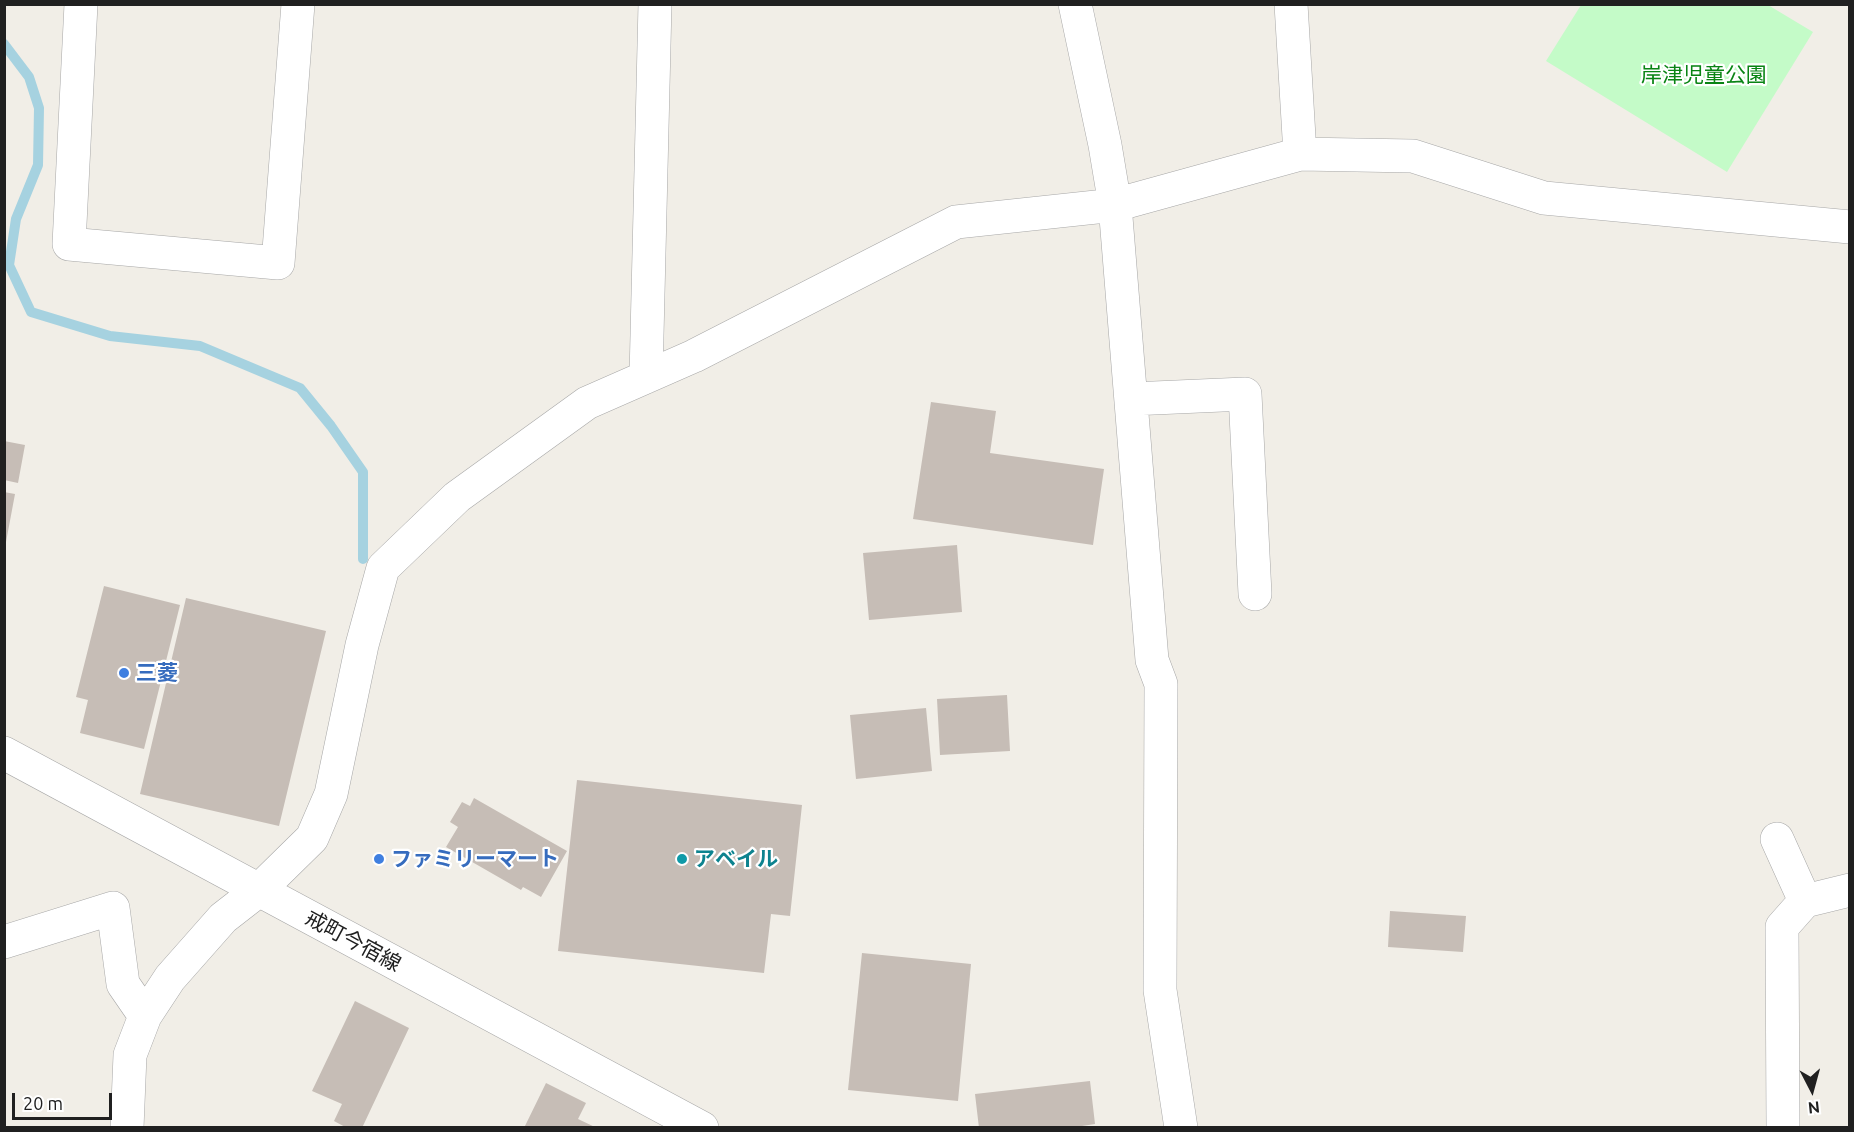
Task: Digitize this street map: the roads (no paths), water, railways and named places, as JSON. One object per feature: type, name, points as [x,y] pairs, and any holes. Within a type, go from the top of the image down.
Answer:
[{"type":"street","points":[[81,4],[69,244],[278,263],[298,4]]},
{"type":"street","points":[[646,377],[655,4]]},
{"type":"street","points":[[1076,4],[1115,205],[1152,660],[1161,684],[1160,990],[1181,1128]]},
{"type":"street","points":[[1291,4],[1300,154]]},
{"type":"street","points":[[127,1128],[130,1055],[145,1016],[170,978],[223,918],[259,890],[312,838],[331,794],[362,645],[384,568],[457,496],[586,403],[694,356],[956,222],[1115,205],[1300,154],[1413,156],[1544,198],[1850,227]]},
{"type":"street","points":[[1131,399],[1245,394],[1255,594]]},
{"type":"street","name":"戒町今宿線","points":[[4,753],[702,1128]]},
{"type":"street","points":[[1777,839],[1805,901]]},
{"type":"street","points":[[1783,1128],[1782,927],[1805,901],[1850,890]]},
{"type":"street","points":[[4,942],[113,908],[123,984],[145,1016]]},
{"type":"waterway","points":[[4,44],[29,77],[39,108],[38,165],[16,219],[9,265],[31,312],[110,336],[200,346],[300,388],[331,426],[363,472],[363,559]]},
{"type":"place","name":"三菱","points":[[124,673]]},
{"type":"place","name":"ファミリーマート","points":[[379,859]]},
{"type":"place","name":"アベイル","points":[[682,859]]},
{"type":"park label","name":"岸津児童公園","points":[[1704,75]]}]
